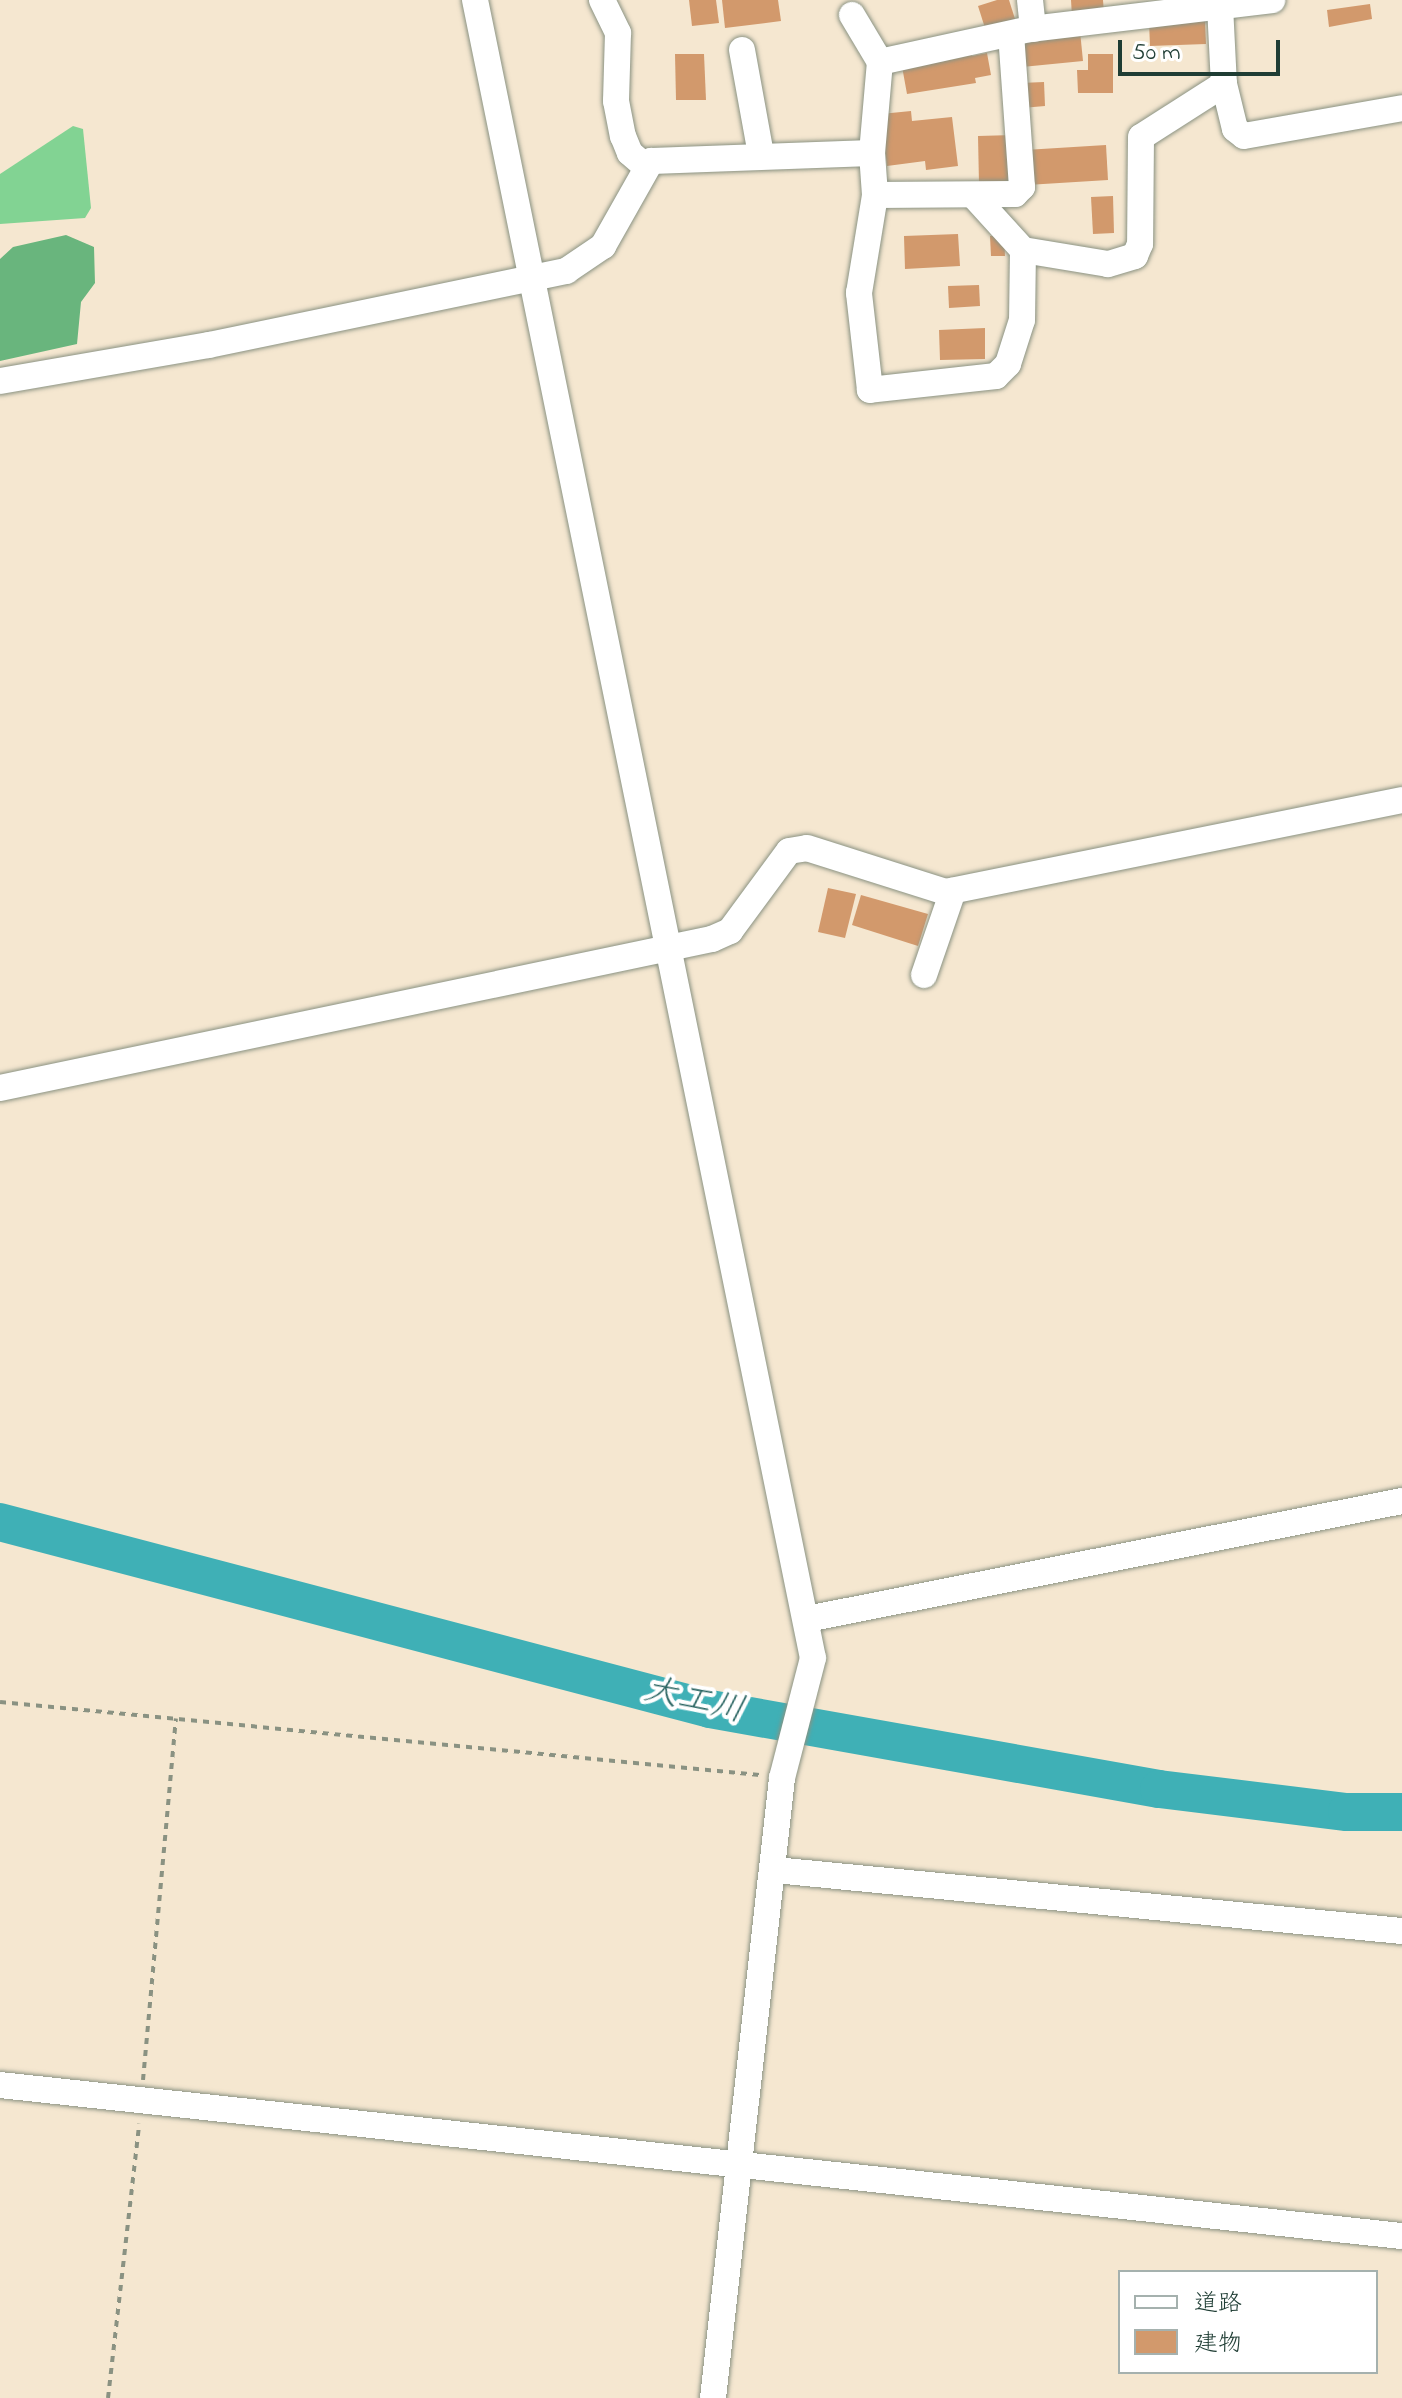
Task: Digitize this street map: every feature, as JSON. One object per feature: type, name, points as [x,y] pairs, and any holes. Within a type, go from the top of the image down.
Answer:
[{"type":"street","points":[[475,0],[671,946],[813,1658],[782,1778],[775,1870],[713,2398]]},
{"type":"street","points":[[602,0],[618,33],[616,101],[623,136],[630,153],[646,167]]},
{"type":"street","points":[[875,195],[1015,194],[1022,187],[1022,31],[1030,0]]},
{"type":"street","points":[[880,62],[1022,31],[1272,0]]},
{"type":"street","points":[[1220,6],[1224,84],[1235,129],[1244,136],[1402,108]]},
{"type":"street","points":[[852,15],[880,62],[872,153],[875,195],[859,293],[870,390],[876,393],[996,376],[1008,364],[1022,320],[1023,250],[973,195]]},
{"type":"street","points":[[742,50],[761,155]]},
{"type":"street","points":[[1023,250],[1032,247],[1108,264],[1135,256],[1140,244],[1141,137],[1224,84]]},
{"type":"street","points":[[0,381],[209,345],[566,271],[603,246],[628,211],[651,161],[872,153]]},
{"type":"street","points":[[0,1088],[730,931],[789,851],[807,848],[953,891],[1402,800]]},
{"type":"street","points":[[924,975],[953,891]]},
{"type":"street","points":[[807,1619],[1402,1501]]},
{"type":"street","points":[[775,1870],[1402,1931]]},
{"type":"street","points":[[0,2085],[741,2162],[1402,2236]]},
{"type":"path","points":[[0,1702],[782,1778]]},
{"type":"path","points":[[108,2398],[141,2101],[176,1719]]},
{"type":"green space","points":[[73,126],[83,129],[91,208],[85,218],[0,224],[0,174]]},
{"type":"green space","points":[[66,235],[94,247],[95,283],[81,302],[77,344],[0,361],[0,259],[13,247]]},
{"type":"building","points":[[689,0],[716,0],[719,23],[692,26]]},
{"type":"building","points":[[722,0],[778,0],[781,21],[725,28]]},
{"type":"building","points":[[1009,0],[1015,19],[985,28],[978,6]]},
{"type":"building","points":[[1071,0],[1103,0],[1104,13],[1072,16]]},
{"type":"building","points":[[1370,4],[1372,19],[1329,27],[1327,10]]},
{"type":"building","points":[[1205,21],[1206,44],[1150,46],[1149,22]]},
{"type":"building","points":[[1080,31],[1083,61],[1022,67],[1019,37]]},
{"type":"building","points":[[971,51],[972,56],[987,53],[991,75],[975,78],[976,83],[907,94],[901,61]]},
{"type":"building","points":[[675,54],[704,54],[706,100],[676,100]]},
{"type":"building","points":[[1088,54],[1113,54],[1113,93],[1078,93],[1077,70],[1088,70]]},
{"type":"building","points":[[1044,82],[1045,106],[1022,108],[1021,83]]},
{"type":"building","points":[[911,111],[912,121],[952,117],[958,166],[926,170],[925,161],[887,166],[881,114]]},
{"type":"building","points":[[1013,135],[1014,183],[979,184],[978,136]]},
{"type":"building","points":[[1106,145],[1108,180],[1027,185],[1025,150]]},
{"type":"building","points":[[1113,196],[1114,233],[1093,234],[1091,197]]},
{"type":"building","points":[[958,234],[960,266],[905,269],[904,236]]},
{"type":"building","points":[[990,236],[1004,236],[1005,256],[991,256]]},
{"type":"building","points":[[979,285],[980,306],[949,308],[948,286]]},
{"type":"building","points":[[985,328],[985,359],[940,360],[939,330]]},
{"type":"building","points":[[828,888],[856,894],[845,938],[818,932]]},
{"type":"building","points":[[861,895],[928,914],[918,946],[852,925]]},
{"type":"waterway","name":"大工川","points":[[0,1522],[710,1709],[1159,1789],[1347,1812],[1402,1812]]}]
